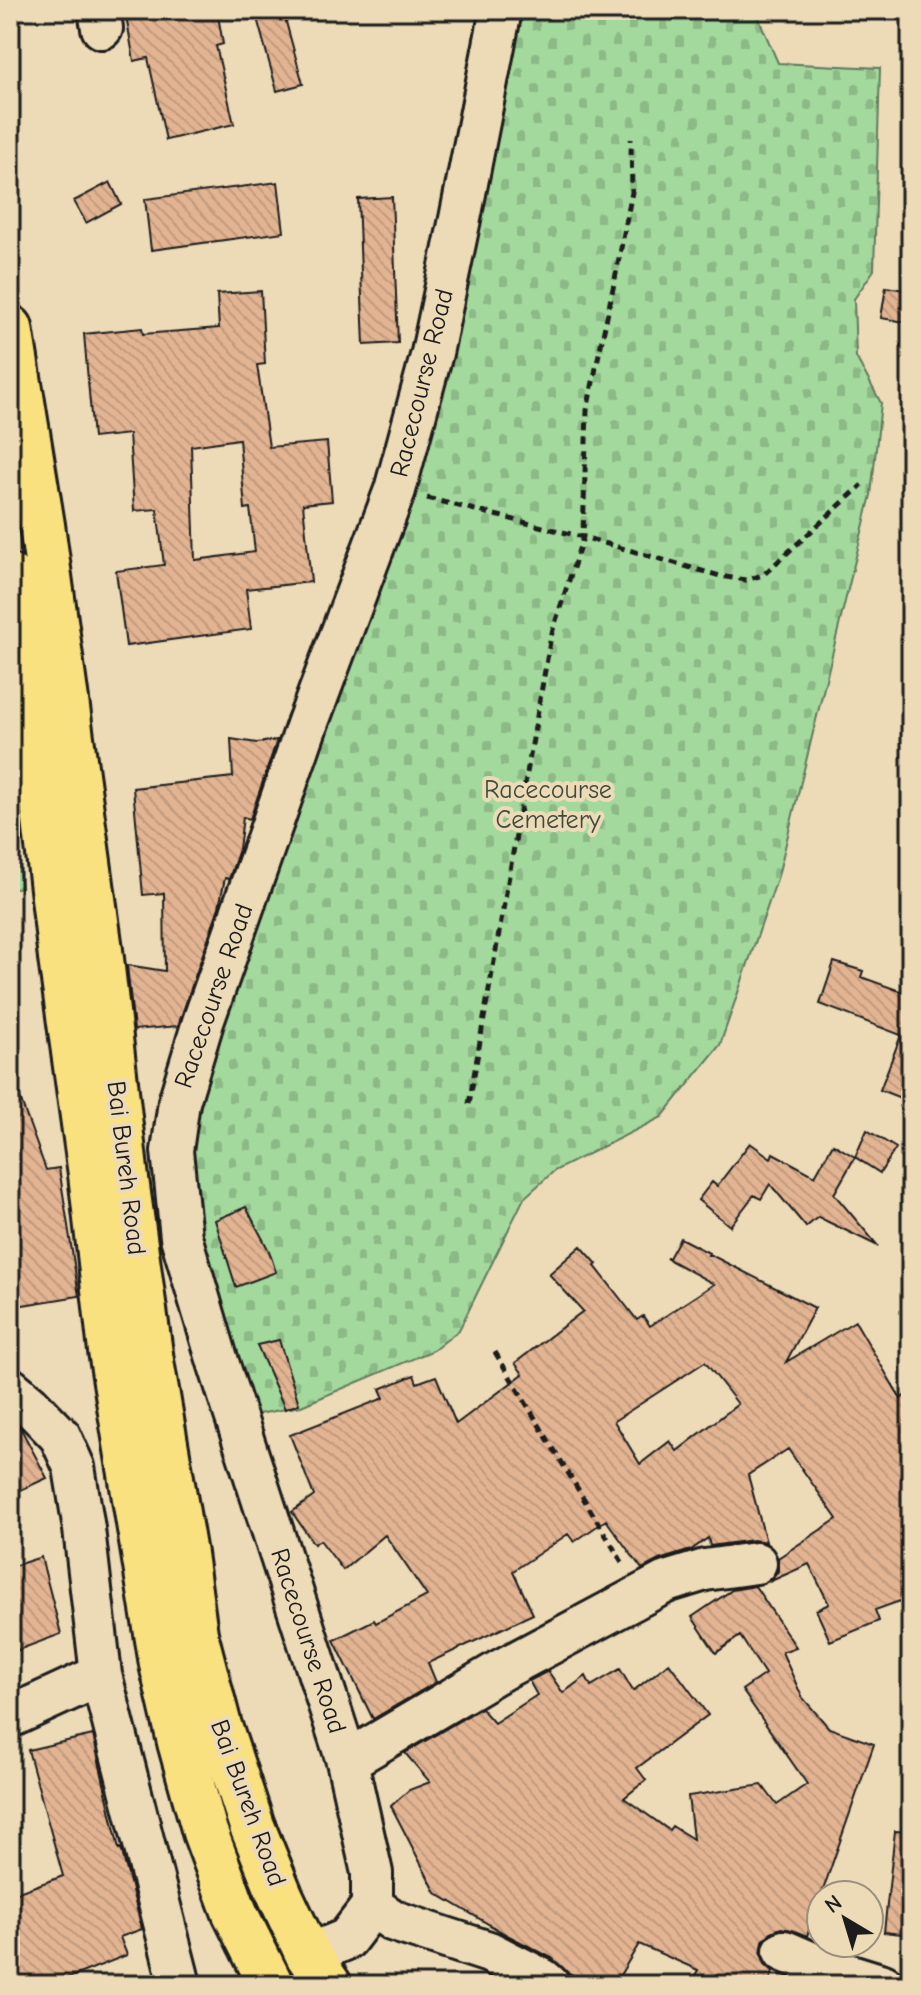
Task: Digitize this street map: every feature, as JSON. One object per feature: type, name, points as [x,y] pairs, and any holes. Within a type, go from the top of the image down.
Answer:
[{"type":"highway","name":"Bai Bureh Road","points":[[10,328],[42,525],[100,950],[149,1346],[195,1634],[219,1726],[252,1826],[280,1895],[319,1970]]},
{"type":"highway","points":[[10,577],[42,794],[111,1351],[162,1664],[205,1832],[235,1913],[271,1985]]},
{"type":"street","name":"Racecourse Road","points":[[372,1906],[372,1873],[347,1761],[181,1237],[172,1151],[179,1102],[203,1022],[308,722],[395,490],[432,353],[501,10]]},
{"type":"street","points":[[10,1388],[60,1436],[74,1467],[101,1675],[180,1985]]},
{"type":"street","points":[[347,1761],[501,1670],[666,1582],[705,1570],[756,1563]]},
{"type":"street","points":[[10,1717],[101,1675]]},
{"type":"street","points":[[319,1970],[372,1906],[394,1921],[489,1952],[549,1985]]},
{"type":"street","points":[[784,1951],[883,1985]]},
{"type":"path","points":[[469,1104],[551,636],[583,537],[587,410],[632,192],[631,139]]},
{"type":"path","points":[[395,490],[583,537],[720,576],[746,580],[763,575],[862,485]]},
{"type":"path","points":[[495,1352],[642,1595]]},
{"type":"green space","name":"Racecourse Cemetery","points":[[510,10],[755,10],[778,63],[880,68],[874,270],[854,299],[856,357],[881,403],[871,495],[778,876],[720,1045],[662,1117],[554,1171],[524,1198],[459,1330],[434,1350],[301,1406],[253,1415],[201,1286],[190,1157],[210,1063],[317,738]]},
{"type":"green space","points":[[10,801],[21,887],[10,889]]},
{"type":"building","points":[[125,10],[217,10],[223,44],[216,46],[234,124],[166,140],[148,58],[134,61]]},
{"type":"building","points":[[283,11],[303,84],[277,91],[257,18]]},
{"type":"building","points":[[110,182],[121,204],[86,223],[74,201]]},
{"type":"building","points":[[278,182],[284,232],[151,250],[145,199]]},
{"type":"building","points":[[392,197],[398,343],[364,345],[358,199]]},
{"type":"building","points":[[886,287],[911,291],[911,323],[881,318]]},
{"type":"building","points":[[261,291],[265,364],[257,365],[269,447],[327,442],[332,501],[303,504],[311,582],[246,589],[251,629],[126,646],[116,571],[164,565],[157,509],[134,511],[129,434],[93,438],[84,334],[142,328],[143,334],[219,328],[217,294]],"holes":[[[239,439],[245,509],[250,508],[255,552],[195,560],[191,446]]]},
{"type":"building","points":[[231,739],[257,743],[277,740],[250,819],[243,817],[239,849],[229,879],[225,878],[219,907],[178,1026],[134,1030],[127,965],[165,971],[164,893],[143,895],[133,788],[233,777]]},
{"type":"building","points":[[834,962],[863,971],[861,977],[911,995],[911,1102],[880,1090],[901,1035],[820,1004]]},
{"type":"building","points":[[10,1079],[13,1079],[46,1170],[59,1168],[79,1296],[10,1307]]},
{"type":"building","points":[[867,1130],[896,1148],[880,1173],[855,1157]]},
{"type":"building","points":[[750,1143],[771,1158],[773,1153],[815,1176],[833,1144],[855,1157],[834,1194],[878,1246],[818,1217],[806,1227],[770,1184],[761,1199],[754,1195],[730,1226],[698,1200],[712,1182],[717,1186]]},
{"type":"building","points":[[246,1207],[269,1251],[276,1272],[236,1287],[215,1220]]},
{"type":"building","points":[[680,1238],[815,1308],[786,1362],[855,1321],[901,1399],[911,1390],[911,1597],[875,1610],[879,1621],[830,1641],[816,1610],[829,1604],[809,1564],[771,1581],[778,1571],[778,1558],[837,1519],[788,1449],[748,1475],[766,1542],[753,1540],[710,1546],[708,1538],[691,1550],[642,1569],[606,1520],[574,1542],[568,1534],[513,1571],[533,1614],[428,1663],[436,1682],[373,1719],[334,1640],[374,1620],[376,1623],[427,1596],[385,1535],[343,1570],[320,1540],[314,1544],[292,1512],[314,1496],[290,1435],[384,1398],[380,1389],[414,1375],[417,1383],[436,1376],[456,1424],[523,1374],[515,1363],[583,1311],[549,1274],[581,1246],[637,1320],[643,1316],[650,1326],[714,1284],[666,1258],[669,1258]],"holes":[[[705,1362],[738,1404],[677,1451],[670,1441],[640,1464],[614,1421]]]},
{"type":"building","points":[[279,1340],[299,1404],[285,1409],[257,1345]]},
{"type":"building","points":[[10,1418],[20,1427],[47,1478],[10,1495]]},
{"type":"building","points":[[41,1557],[61,1634],[10,1653],[10,1567]]},
{"type":"building","points":[[755,1586],[796,1647],[782,1652],[802,1697],[829,1728],[874,1744],[827,1879],[805,1879],[805,1935],[781,1928],[771,1932],[763,1941],[761,1954],[765,1964],[773,1971],[768,1985],[690,1985],[698,1970],[639,1944],[614,1985],[590,1985],[566,1971],[552,1958],[436,1893],[391,1806],[409,1790],[430,1782],[405,1753],[481,1708],[494,1723],[537,1695],[529,1681],[548,1671],[563,1693],[586,1676],[591,1686],[620,1669],[633,1691],[669,1663],[708,1715],[637,1768],[646,1780],[624,1798],[669,1830],[672,1826],[693,1839],[688,1796],[762,1785],[777,1805],[807,1784],[742,1690],[765,1674],[740,1636],[716,1653],[692,1617],[732,1590]]},
{"type":"building","points":[[93,1735],[119,1849],[142,1929],[120,1937],[127,1955],[51,1985],[10,1985],[10,1895],[63,1876],[28,1750]]},
{"type":"building","points":[[895,1831],[911,1832],[911,1935],[885,1932]]}]
